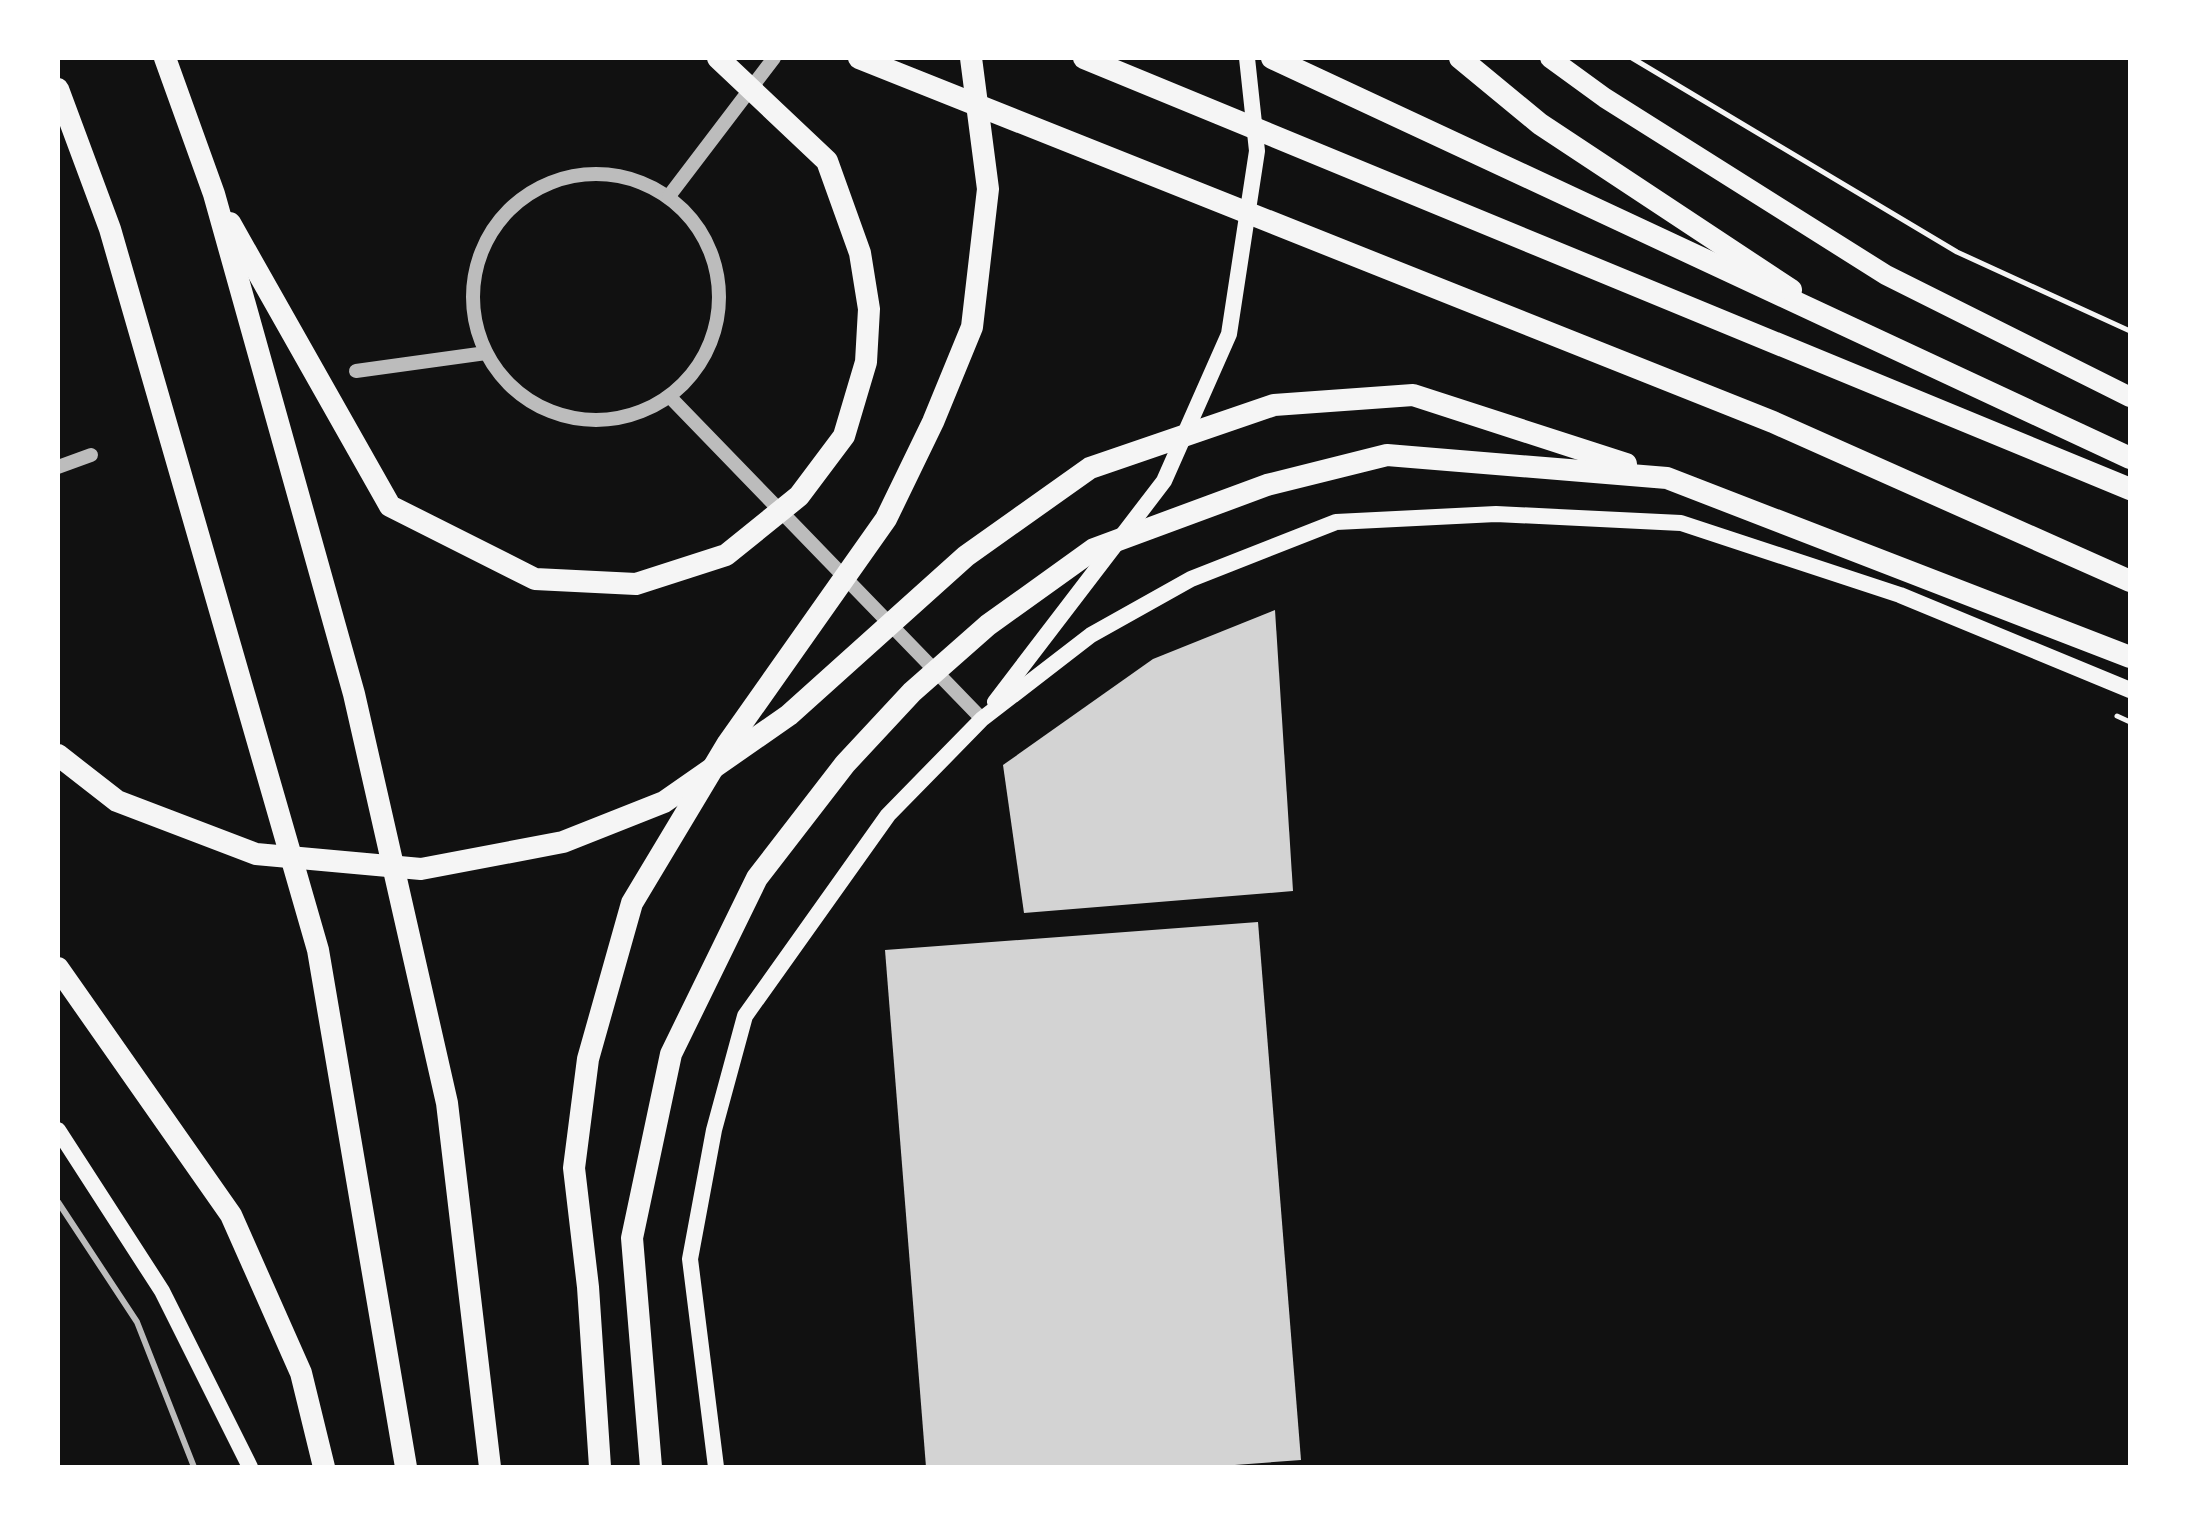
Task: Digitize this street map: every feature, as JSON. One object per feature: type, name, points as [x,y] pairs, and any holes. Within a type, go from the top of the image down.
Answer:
[{"type":"highway","points":[[165,58],[214,194],[354,694],[447,1103],[490,1467]]},
{"type":"highway","points":[[214,194],[390,506],[535,579],[636,584],[726,555],[799,496],[844,436],[866,362],[869,309],[860,253],[827,161],[718,58]]},
{"type":"highway","points":[[859,58],[1773,422],[2130,581]]},
{"type":"highway","points":[[600,1467],[588,1287],[574,1168],[588,1059],[632,903],[728,743],[886,519],[933,422],[972,327],[988,189],[971,58]]},
{"type":"highway","points":[[1084,58],[2130,489]]},
{"type":"highway","points":[[1272,58],[1856,333],[2130,458]]},
{"type":"highway","points":[[1460,58],[1540,124],[1856,333]]},
{"type":"highway","points":[[58,89],[110,229],[318,950],[406,1467]]},
{"type":"highway","points":[[58,755],[117,801],[256,854],[421,869],[563,842],[664,802],[789,715],[966,556],[1090,468],[1274,405],[1413,395],[1667,478],[2130,657]]},
{"type":"highway","points":[[651,1467],[632,1238],[671,1054],[757,878],[845,764],[912,692],[988,625],[1094,549],[1267,485],[1387,455],[1667,478]]},
{"type":"highway","points":[[58,968],[231,1215],[301,1373],[324,1467]]},
{"type":"main road","points":[[716,1467],[690,1259],[714,1130],[745,1016],[888,815],[982,719],[1164,481],[1229,334],[1257,151],[1247,58]]},
{"type":"main road","points":[[1550,58],[1605,98],[1886,275],[2130,397]]},
{"type":"main road","points":[[982,719],[1091,635],[1191,579],[1336,522],[1496,514],[1681,523],[1900,595],[2130,690]]},
{"type":"main road","points":[[58,1130],[162,1291],[250,1467]]},
{"type":"street","points":[[669,196],[774,58]]},
{"type":"street","points":[[591,173],[632,178],[669,196],[696,224],[715,258],[721,296],[715,335],[697,370],[670,397],[631,416],[589,420],[547,410],[511,387],[486,353],[473,314],[474,272],[488,234],[515,202],[550,181],[591,173]]},
{"type":"street","points":[[356,371],[486,353]]},
{"type":"street","points":[[670,397],[982,719]]},
{"type":"street","points":[[58,467],[91,455]]},
{"type":"lane","points":[[58,1202],[137,1322],[194,1467]]},
{"type":"path","points":[[1632,58],[1957,252],[2130,331]]},
{"type":"building","points":[[1275,610],[1293,891],[1024,913],[1003,765],[1153,659]]},
{"type":"building","points":[[1258,922],[1301,1460],[1208,1467],[926,1467],[885,950]]}]
